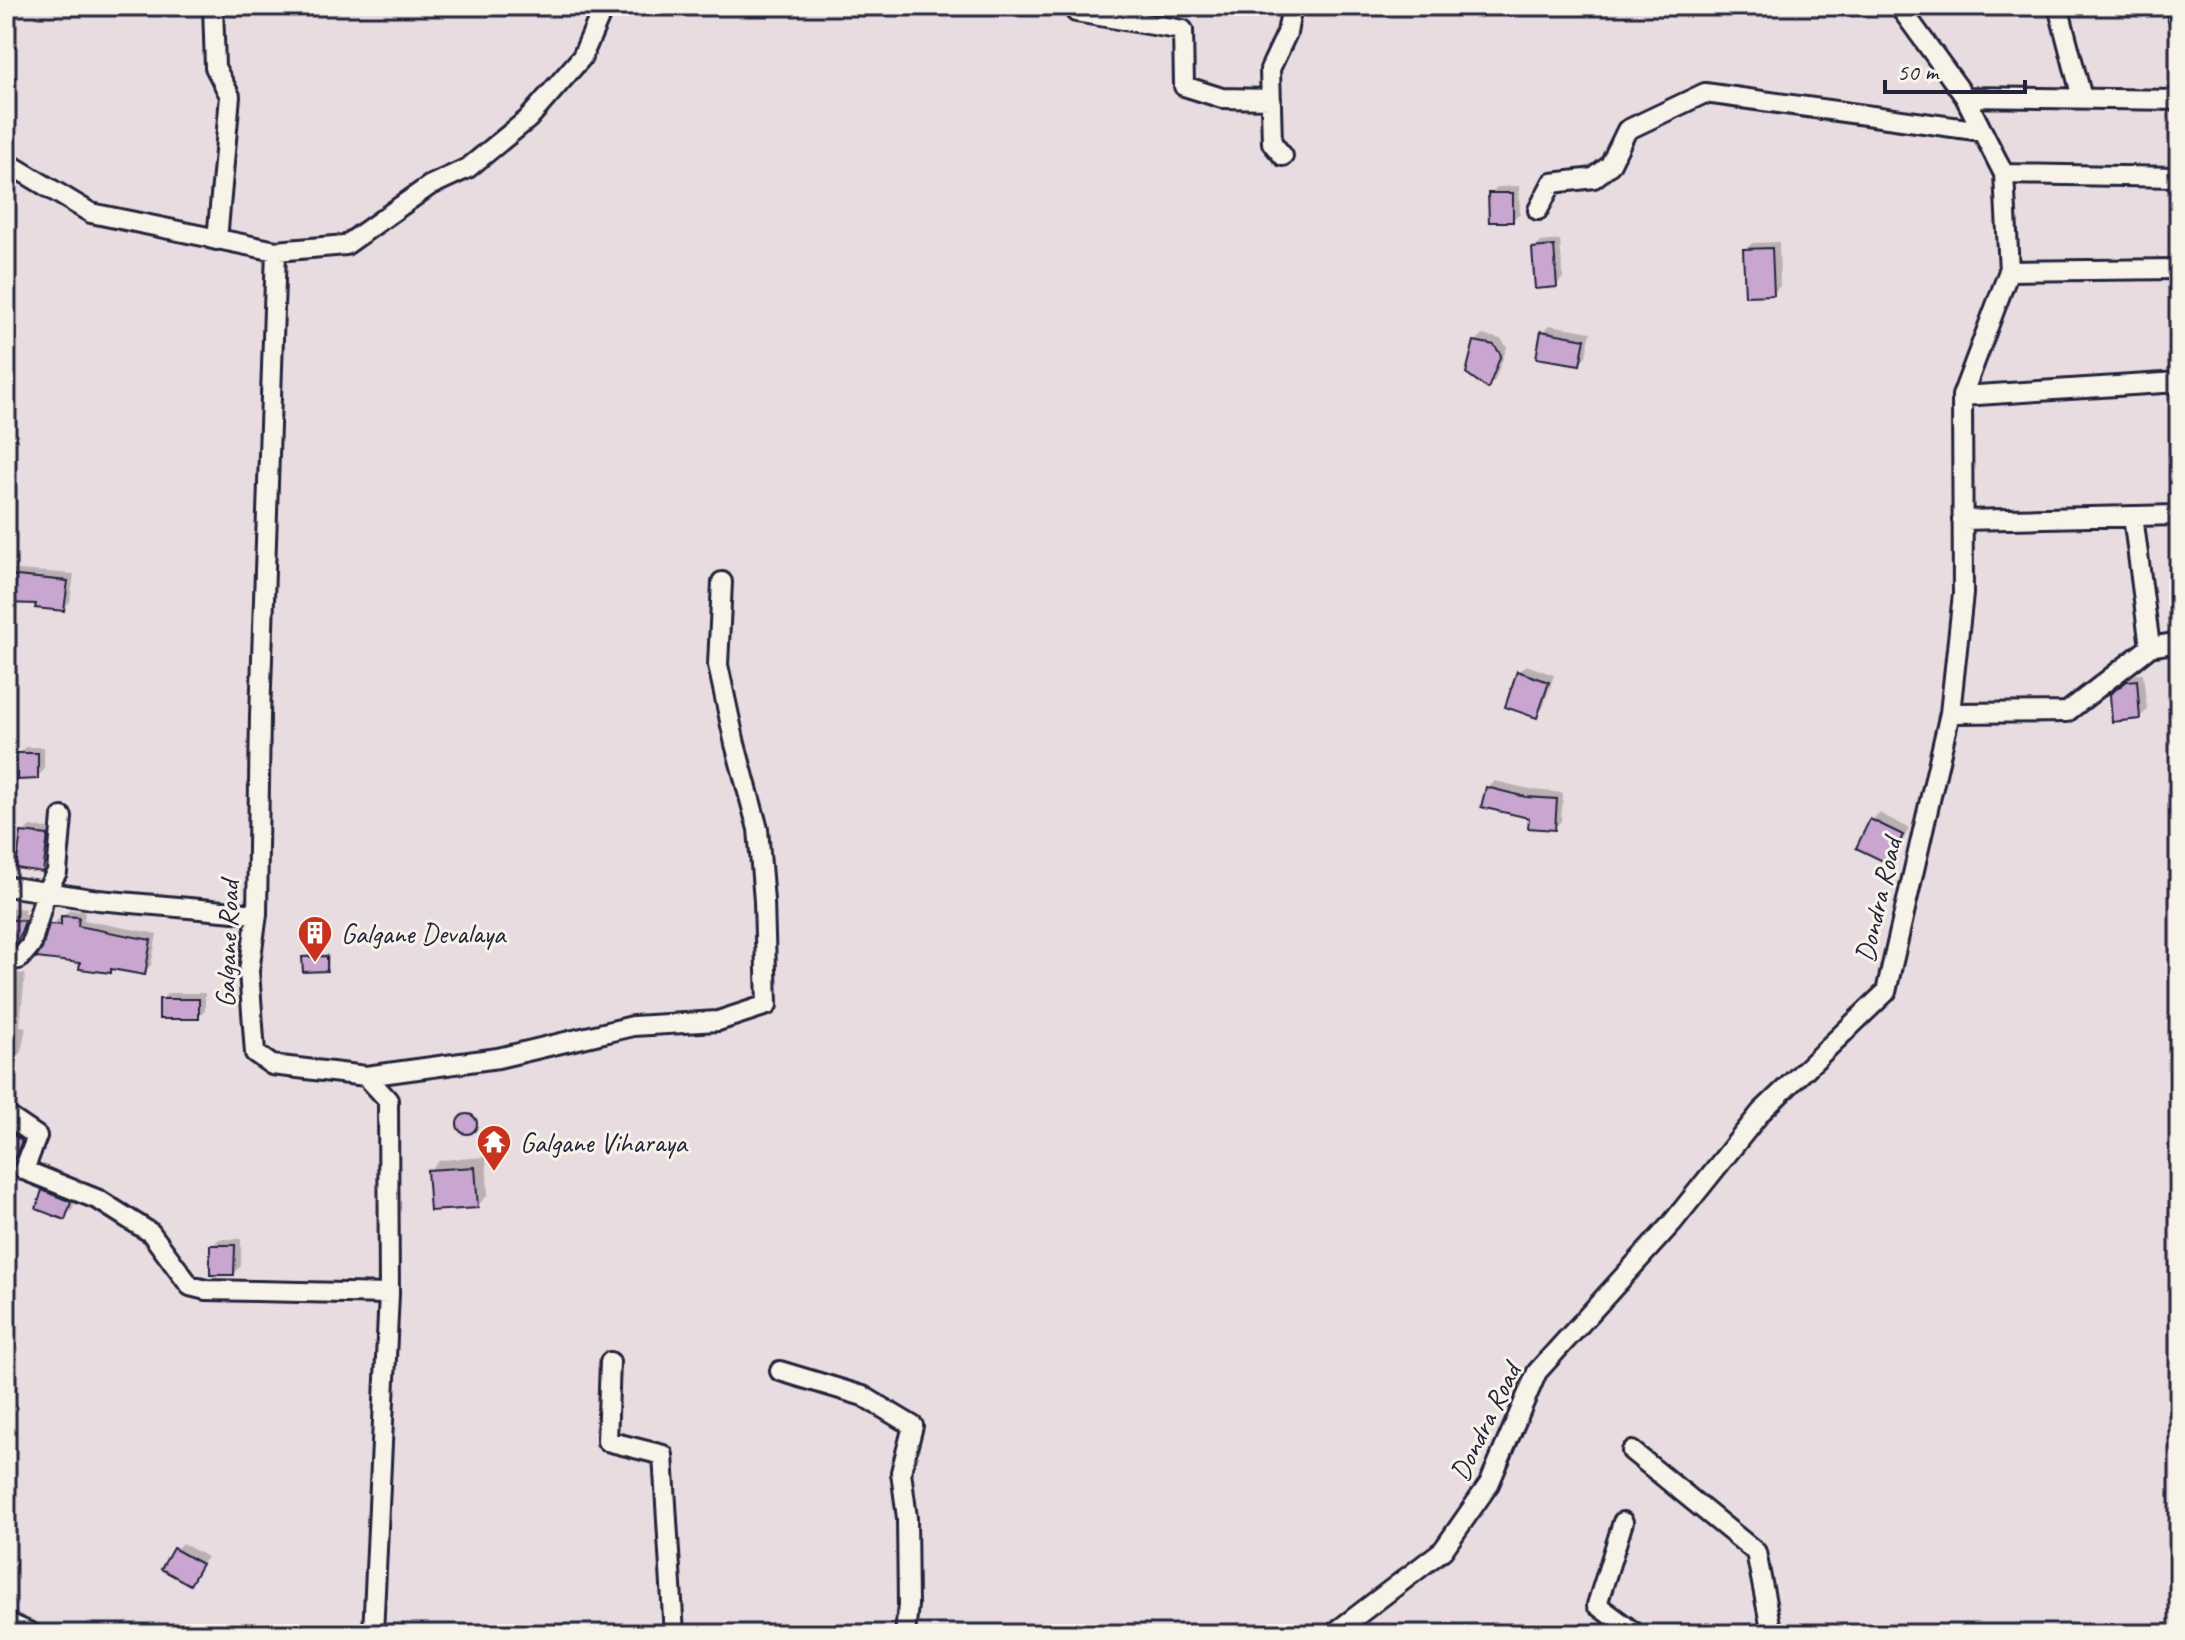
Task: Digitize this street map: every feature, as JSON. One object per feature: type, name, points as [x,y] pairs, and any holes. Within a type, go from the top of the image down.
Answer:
[{"type":"street","points":[[213,6],[215,67],[230,96],[217,240]]},
{"type":"street","points":[[6,163],[43,190],[98,217],[276,251],[346,245],[429,186],[468,168],[528,119],[582,57],[604,6]]},
{"type":"street","points":[[1283,156],[1272,143],[1270,69],[1287,33],[1292,6]]},
{"type":"street","name":"Dondra Road","points":[[1333,1634],[1443,1550],[1489,1484],[1537,1372],[1672,1223],[1761,1112],[1886,992],[1950,713],[1963,594],[1962,396],[2009,271],[2004,174],[1965,97],[1899,6]]},
{"type":"street","points":[[2058,6],[2082,98]]},
{"type":"street","points":[[2175,6],[2179,19]]},
{"type":"street","points":[[1076,12],[1183,30],[1184,86],[1222,98],[1271,99]]},
{"type":"street","points":[[1538,210],[1552,183],[1594,178],[1610,165],[1627,130],[1705,93],[1982,131]]},
{"type":"street","points":[[1965,97],[2179,100]]},
{"type":"street","points":[[2004,174],[2179,177]]},
{"type":"street","name":"Galgane Road","points":[[276,251],[260,716],[257,914],[249,971],[255,1053],[272,1065],[366,1076]]},
{"type":"street","points":[[2009,271],[2179,269]]},
{"type":"street","points":[[1962,396],[2179,382]]},
{"type":"street","points":[[1962,520],[2179,515]]},
{"type":"street","points":[[2133,516],[2150,647]]},
{"type":"street","points":[[366,1076],[498,1058],[633,1026],[718,1021],[767,1005],[758,829],[718,665],[722,582]]},
{"type":"street","points":[[1950,713],[2067,712],[2150,647],[2179,642]]},
{"type":"street","points":[[6,961],[19,959],[31,945],[46,891],[57,872],[62,817]]},
{"type":"street","points":[[6,886],[98,900],[257,914]]},
{"type":"street","points":[[366,1076],[388,1100],[389,1294],[373,1634]]},
{"type":"street","points":[[6,1115],[37,1136],[24,1170],[99,1200],[151,1233],[190,1286],[206,1290],[389,1294]]},
{"type":"street","points":[[610,1362],[607,1441],[663,1455],[674,1634]]},
{"type":"street","points":[[780,1371],[863,1396],[913,1426],[901,1472],[907,1518],[908,1605],[905,1634]]},
{"type":"street","points":[[1632,1451],[1756,1552],[1772,1634]]},
{"type":"street","points":[[1623,1522],[1597,1605],[1636,1634]]},
{"type":"street","points":[[6,1622],[33,1634]]},
{"type":"building","points":[[1488,193],[1513,193],[1513,222],[1489,222]]},
{"type":"building","points":[[1554,246],[1557,287],[1535,289],[1532,248]]},
{"type":"building","points":[[1772,248],[1774,295],[1745,296],[1743,249]]},
{"type":"building","points":[[1541,331],[1585,339],[1580,365],[1536,358]]},
{"type":"building","points":[[1474,341],[1494,345],[1501,355],[1488,389],[1466,373]]},
{"type":"building","points":[[6,575],[68,581],[64,611],[35,608],[36,604],[6,603]]},
{"type":"building","points":[[1517,671],[1549,682],[1537,718],[1505,707]]},
{"type":"building","points":[[2137,680],[2140,719],[2112,722],[2110,694],[2127,681]]},
{"type":"building","points":[[17,753],[38,753],[38,779],[17,780]]},
{"type":"building","points":[[1486,787],[1526,797],[1557,799],[1555,830],[1528,828],[1529,818],[1481,807]]},
{"type":"building","points":[[1870,819],[1903,835],[1889,864],[1856,848]]},
{"type":"building","points":[[21,832],[48,835],[43,872],[16,868]]},
{"type":"building","points":[[61,916],[79,917],[78,926],[151,940],[145,975],[111,969],[111,973],[79,969],[80,963],[36,958],[49,924],[61,925]]},
{"type":"building","points":[[6,919],[25,921],[17,943],[6,942]]},
{"type":"building","name":"Galgane Devalaya","points":[[327,956],[327,971],[303,972],[302,957]]},
{"type":"building","points":[[159,999],[199,999],[199,1019],[159,1019]]},
{"type":"building","points":[[467,1114],[474,1117],[477,1124],[474,1131],[467,1134],[460,1131],[457,1124],[460,1117]]},
{"type":"building","points":[[6,1130],[22,1141],[6,1177]]},
{"type":"building","points":[[475,1167],[478,1208],[430,1211],[427,1170]]},
{"type":"building","points":[[42,1190],[71,1202],[65,1220],[36,1209]]},
{"type":"building","points":[[210,1245],[235,1245],[234,1275],[210,1275]]},
{"type":"building","points":[[173,1548],[202,1564],[190,1585],[161,1569]]},
{"type":"place","name":"Galgane Devalaya","points":[[315,964]]},
{"type":"place","name":"Galgane Viharaya","points":[[494,1173]]}]
